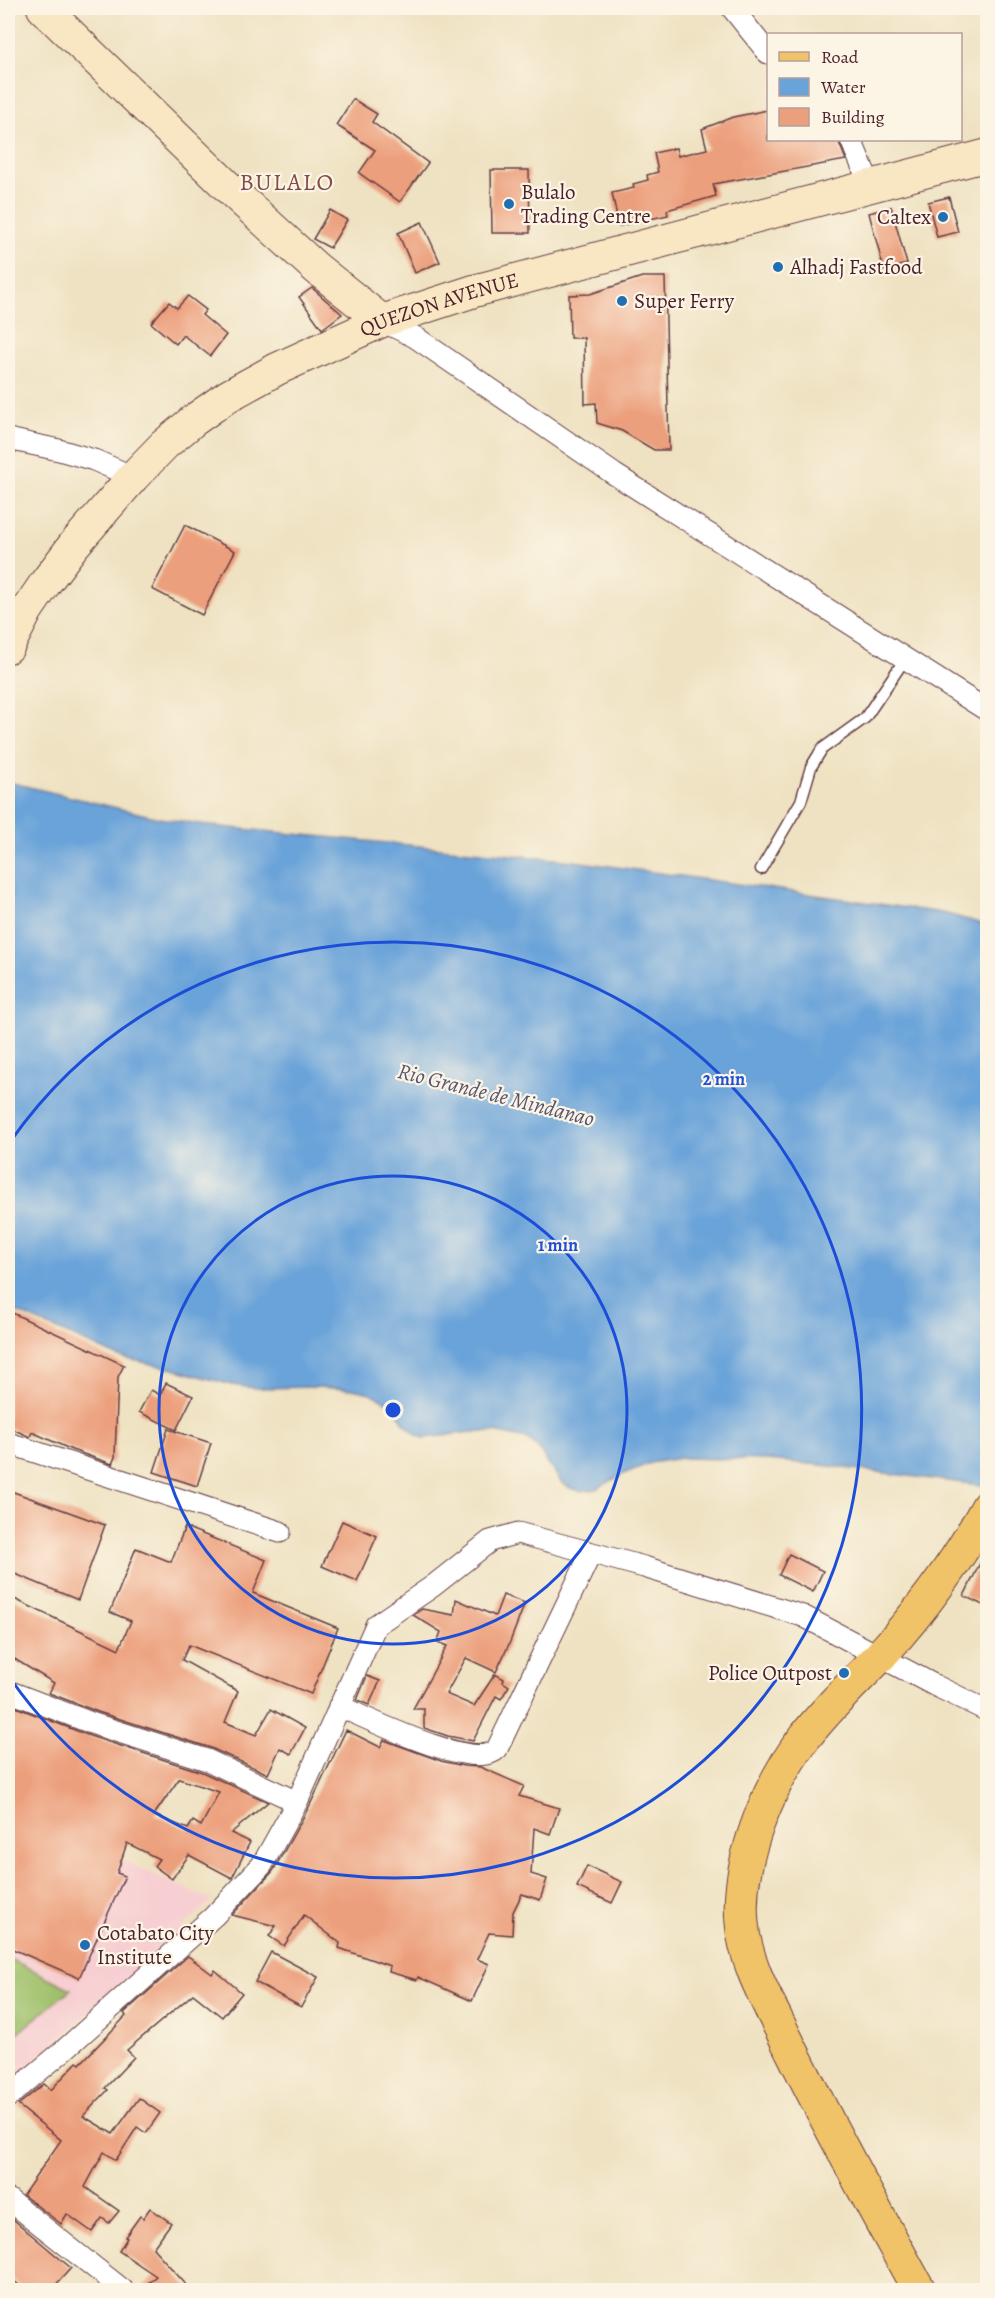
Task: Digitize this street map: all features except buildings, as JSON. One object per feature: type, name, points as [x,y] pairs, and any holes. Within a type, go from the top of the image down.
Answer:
[{"type":"main road","points":[[919,2290],[793,2054],[756,1975],[747,1951],[742,1924],[741,1895],[747,1865],[771,1793],[788,1760],[805,1736],[879,1656],[929,1597],[981,1519]]},
{"type":"street","points":[[43,8],[259,216],[316,268],[382,321],[415,337],[614,474],[987,711]]},
{"type":"street","points":[[732,8],[767,52]]},
{"type":"street","points":[[851,141],[870,185]]},
{"type":"street","name":"QUEZON AVENUE","points":[[8,647],[27,610],[53,573],[73,546],[133,477],[172,439],[228,396],[288,364],[382,321],[484,289],[987,154]]},
{"type":"street","points":[[8,439],[94,460],[133,477]]},
{"type":"street","points":[[8,1443],[280,1532]]},
{"type":"street","points":[[8,2097],[213,1917],[262,1865],[297,1802],[376,1625],[433,1586],[490,1541],[518,1533],[645,1567],[803,1616],[934,1686],[987,1711]]},
{"type":"street","points":[[339,1706],[425,1743],[477,1756],[492,1754],[497,1749],[591,1552]]},
{"type":"street","points":[[8,1691],[94,1724],[207,1760],[297,1802]]},
{"type":"street","points":[[8,2199],[123,2290]]},
{"type":"lane","points":[[761,869],[801,801],[811,767],[822,749],[864,718],[905,659]]},
{"type":"shaded area","name":"Cotabato City Institute","points":[[8,1810],[212,1900],[115,1990],[8,2083]]},
{"type":"green space","points":[[8,1958],[71,1989],[8,2041]]},
{"type":"water","name":"Rio Grande de Mindanao","points":[[8,782],[159,818],[221,827],[574,861],[943,913],[987,925],[987,1486],[767,1460],[681,1458],[650,1463],[623,1474],[596,1489],[581,1491],[562,1483],[537,1447],[526,1439],[495,1432],[471,1432],[424,1438],[404,1423],[393,1405],[371,1393],[352,1389],[255,1388],[232,1385],[119,1357],[8,1308]]},
{"type":"place","name":"Bulalo Trading Centre","points":[[509,204]]},
{"type":"place","name":"Caltex","points":[[943,217]]},
{"type":"place","name":"Alhadj Fastfood","points":[[778,267]]},
{"type":"place","name":"Super Ferry","points":[[622,301]]},
{"type":"place","name":"Police Outpost","points":[[844,1673]]},
{"type":"place","name":"Cotabato City Institute","points":[[85,1945]]},
{"type":"district","name":"BULALO","points":[[287,182]]}]
